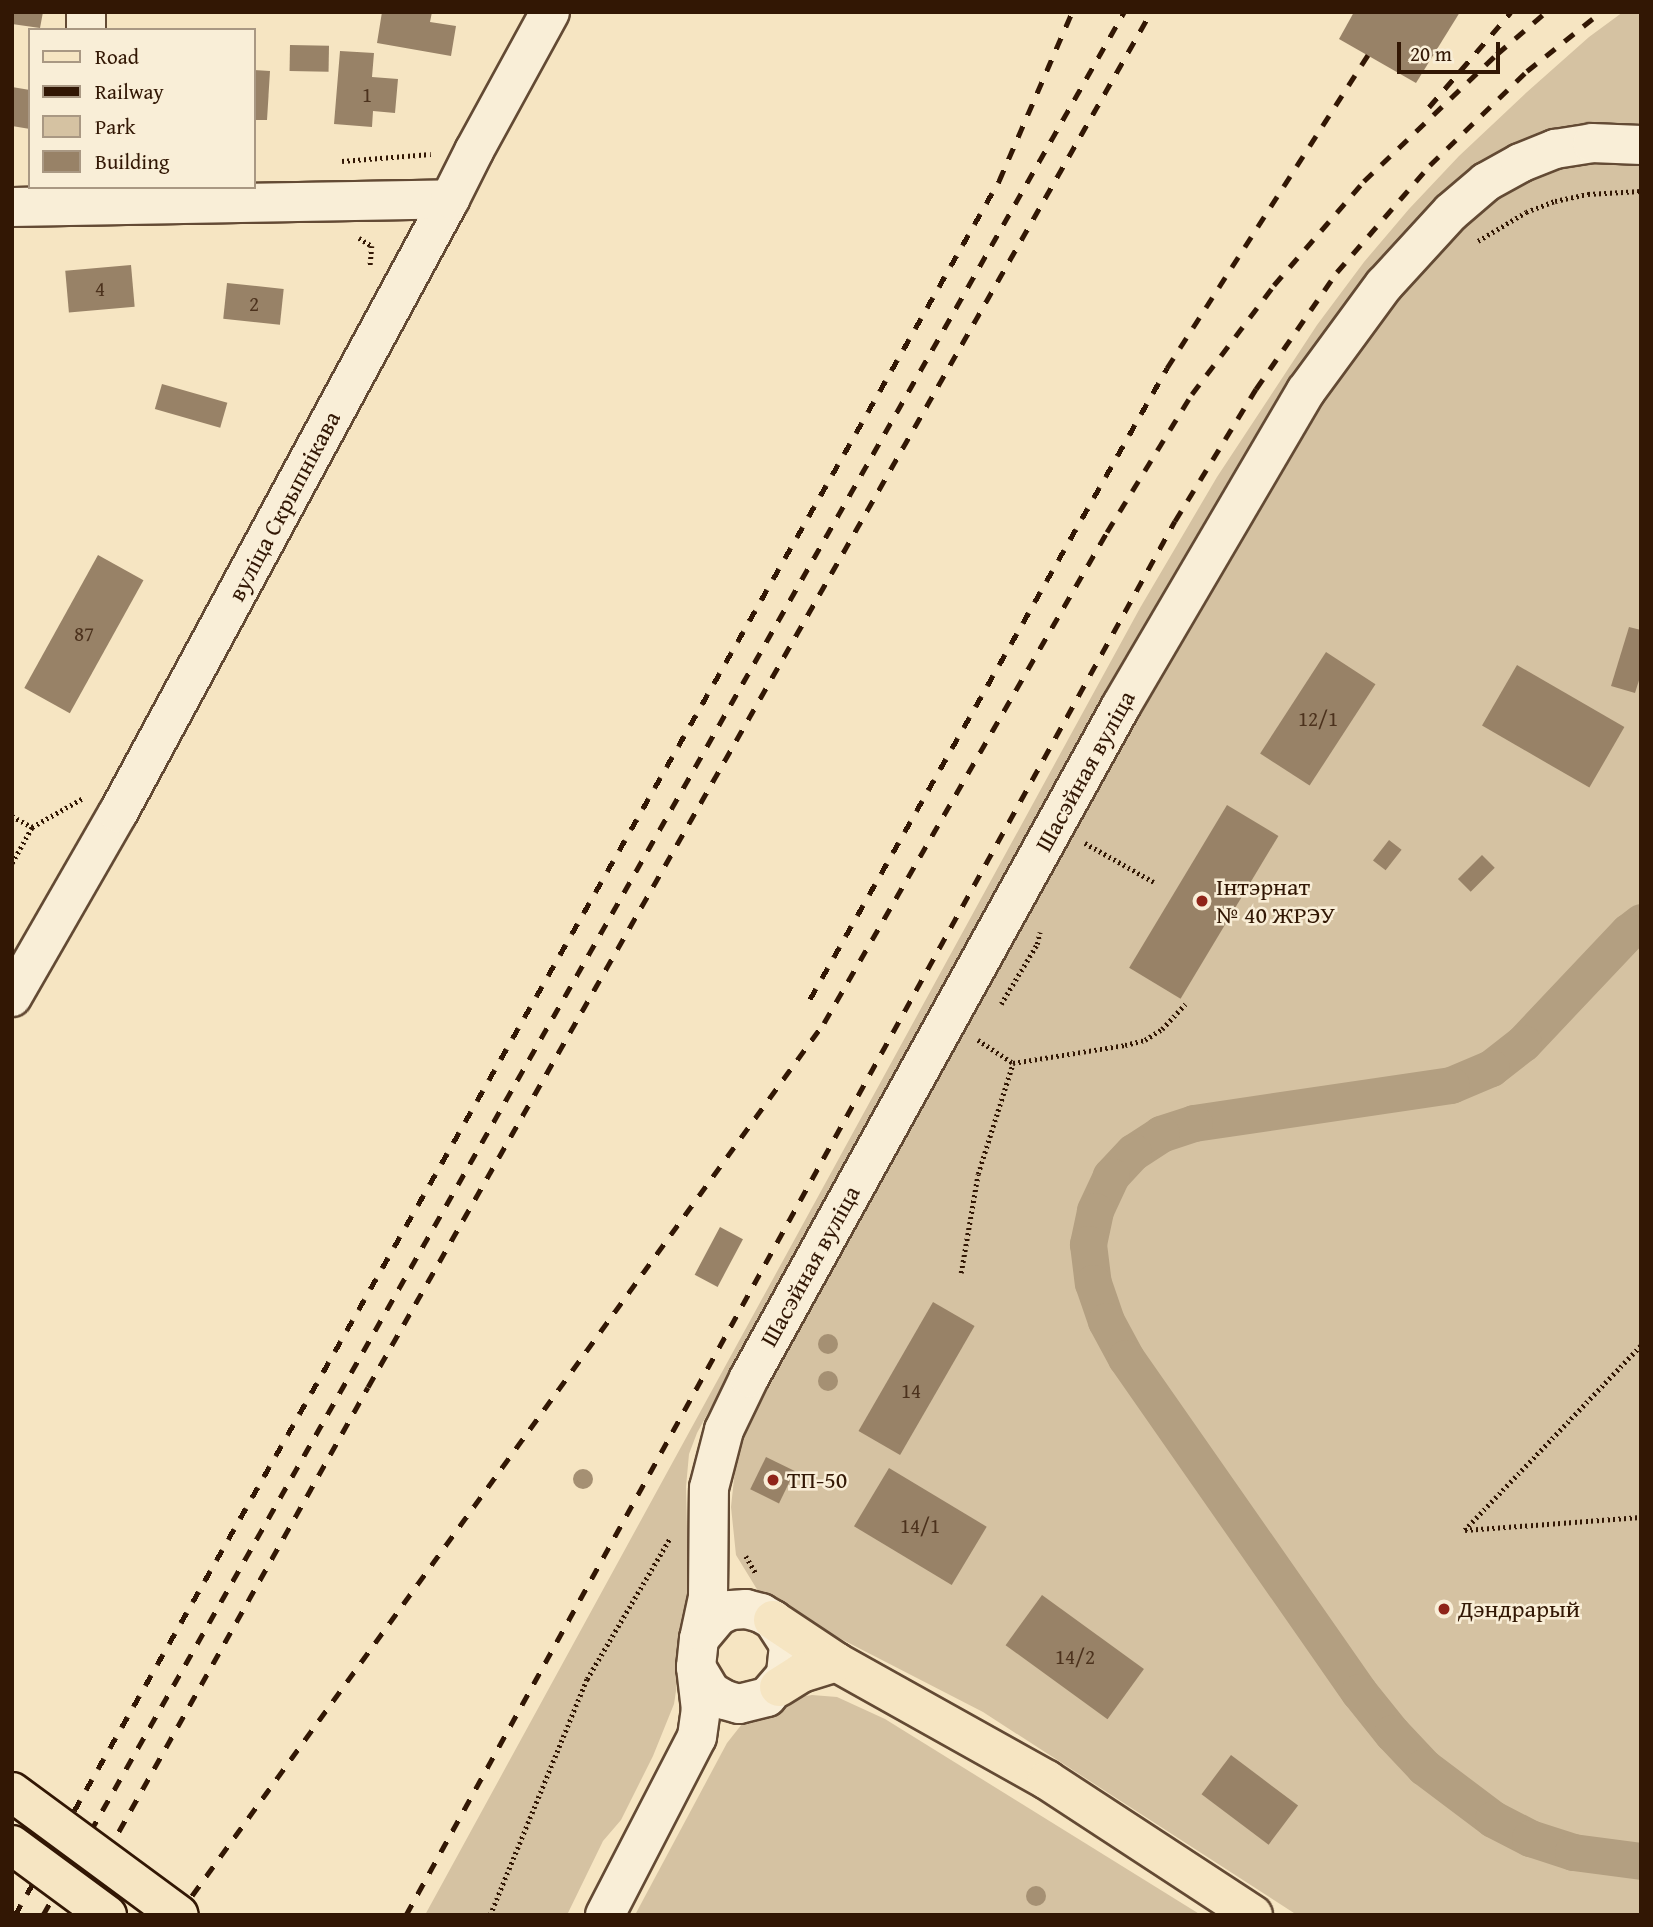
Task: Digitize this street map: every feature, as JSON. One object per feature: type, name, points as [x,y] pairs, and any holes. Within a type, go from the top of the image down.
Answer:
[{"type":"main road","name":"вуліца Скрыпнікава","points":[[12,997],[118,813],[550,12]]},
{"type":"main road","name":"Шасэйная вуліца","points":[[765,1603],[724,1582],[727,1551],[709,1488],[715,1460],[749,1378],[1121,706],[1306,391],[1384,285],[1451,212],[1486,182],[1520,163],[1555,149],[1592,143],[1641,145]]},
{"type":"main road","points":[[12,207],[77,196],[450,199]]},
{"type":"main road","name":"Шасэйная вуліца","points":[[697,1737],[701,1710],[698,1653],[708,1597],[727,1551]]},
{"type":"main road","points":[[765,1603],[789,1645],[790,1660],[766,1695],[725,1700],[711,1692],[698,1653],[718,1616],[765,1603]]},
{"type":"main road","points":[[765,1603],[836,1662],[1048,1780],[1253,1915]]},
{"type":"main road","points":[[605,1915],[697,1737],[706,1726],[766,1695],[801,1673],[836,1662]]},
{"type":"main road","points":[[12,1792],[179,1915]]},
{"type":"main road","points":[[12,1845],[107,1915]]},
{"type":"path","points":[[338,161],[474,150]]},
{"type":"path","points":[[1470,246],[1527,212],[1555,201],[1588,194],[1641,191]]},
{"type":"path","points":[[352,234],[372,246],[369,279]]},
{"type":"path","points":[[12,863],[32,827],[82,799],[89,787]]},
{"type":"path","points":[[12,816],[32,827]]},
{"type":"path","points":[[1080,841],[1154,882]]},
{"type":"path","points":[[998,1007],[1037,944],[1043,920]]},
{"type":"path","points":[[967,1046],[974,1037],[1013,1063],[1145,1040],[1162,1029],[1185,1004]]},
{"type":"path","points":[[961,1273],[978,1174],[1013,1063]]},
{"type":"path","points":[[1641,1346],[1465,1530],[1641,1517]]},
{"type":"path","points":[[490,1915],[587,1679],[677,1528]]},
{"type":"path","points":[[727,1551],[765,1603]]},
{"type":"green space","points":[[1623,12],[1641,12],[1641,129],[1592,129],[1372,272],[1347,301],[1245,453],[799,1246],[697,1433],[689,1454],[686,1487],[689,1606],[674,1704],[653,1756],[621,1820],[603,1841],[567,1915],[425,1915],[1140,608],[1217,477],[1317,325],[1364,262],[1409,209],[1459,156],[1527,92],[1589,37]]},
{"type":"green space","points":[[1641,157],[1641,1915],[1297,1915],[983,1712],[775,1605],[758,1591],[736,1555],[731,1507],[736,1460],[755,1409],[1148,694],[1332,384],[1379,318],[1447,242],[1504,192],[1570,160]]},
{"type":"green space","points":[[812,1695],[837,1697],[885,1719],[1201,1915],[635,1915],[727,1743],[742,1724],[762,1710],[787,1699]]},
{"type":"building","points":[[12,12],[43,12],[40,28],[12,24]]},
{"type":"building","points":[[382,12],[432,12],[430,22],[456,26],[451,56],[377,43]]},
{"type":"building","points":[[1354,12],[1460,12],[1416,83],[1339,39]]},
{"type":"building","points":[[290,45],[329,46],[329,72],[290,71]]},
{"type":"building","points":[[340,51],[374,53],[372,77],[398,79],[395,113],[373,111],[372,127],[334,124]]},
{"type":"building","points":[[256,70],[270,71],[267,120],[256,120]]},
{"type":"building","points":[[12,87],[28,90],[28,129],[12,126]]},
{"type":"building","points":[[131,265],[135,307],[69,313],[65,271]]},
{"type":"building","points":[[227,283],[284,289],[280,325],[223,319]]},
{"type":"building","points":[[162,384],[227,403],[220,428],[155,409]]},
{"type":"building","points":[[98,555],[143,580],[70,713],[24,688]]},
{"type":"building","points":[[1629,627],[1641,630],[1641,674],[1635,693],[1611,686]]},
{"type":"building","points":[[1326,652],[1375,684],[1310,786],[1260,753]]},
{"type":"building","points":[[1517,665],[1624,727],[1589,788],[1482,726]]},
{"type":"building","name":"Інтэрнат № 40 ЖРЭУ","points":[[1227,805],[1278,836],[1181,999],[1129,968]]},
{"type":"building","points":[[1389,840],[1402,850],[1386,870],[1373,860]]},
{"type":"building","points":[[1482,855],[1495,868],[1471,892],[1458,879]]},
{"type":"building","points":[[720,1227],[743,1239],[718,1287],[695,1275]]},
{"type":"building","points":[[933,1302],[975,1326],[900,1455],[858,1431]]},
{"type":"building","name":"ТП-50","points":[[766,1457],[795,1471],[779,1503],[750,1489]]},
{"type":"building","points":[[889,1468],[987,1527],[952,1585],[854,1526]]},
{"type":"building","points":[[1042,1595],[1144,1669],[1107,1719],[1006,1645]]},
{"type":"building","points":[[1231,1755],[1298,1806],[1269,1845],[1202,1794]]},
{"type":"waterway","points":[[1641,922],[1628,932],[1523,1043],[1491,1068],[1451,1085],[1194,1123],[1161,1134],[1133,1152],[1111,1176],[1095,1211],[1088,1244],[1093,1283],[1106,1321],[1126,1358],[1359,1692],[1392,1733],[1424,1767],[1493,1819],[1530,1838],[1573,1852],[1641,1861]]},
{"type":"railway","points":[[15,1915],[999,181],[1072,12]]},
{"type":"railway","points":[[43,1915],[1124,12]]},
{"type":"railway","points":[[72,1915],[368,1387],[1151,12]]},
{"type":"railway","points":[[1429,107],[1511,12]]},
{"type":"railway","points":[[178,1915],[824,1023],[1107,532],[1192,394],[1274,285],[1364,181],[1497,54],[1546,12]]},
{"type":"railway","points":[[406,1915],[1175,521],[1256,389],[1337,272],[1430,165],[1527,71],[1601,12]]},
{"type":"railway","points":[[810,999],[1167,368],[1368,55]]},
{"type":"place","name":"Інтэрнат № 40 ЖРЭУ","points":[[1202,901]]},
{"type":"place","name":"ТП-50","points":[[773,1480]]},
{"type":"place","name":"Дэндрарый","points":[[1444,1609]]}]
